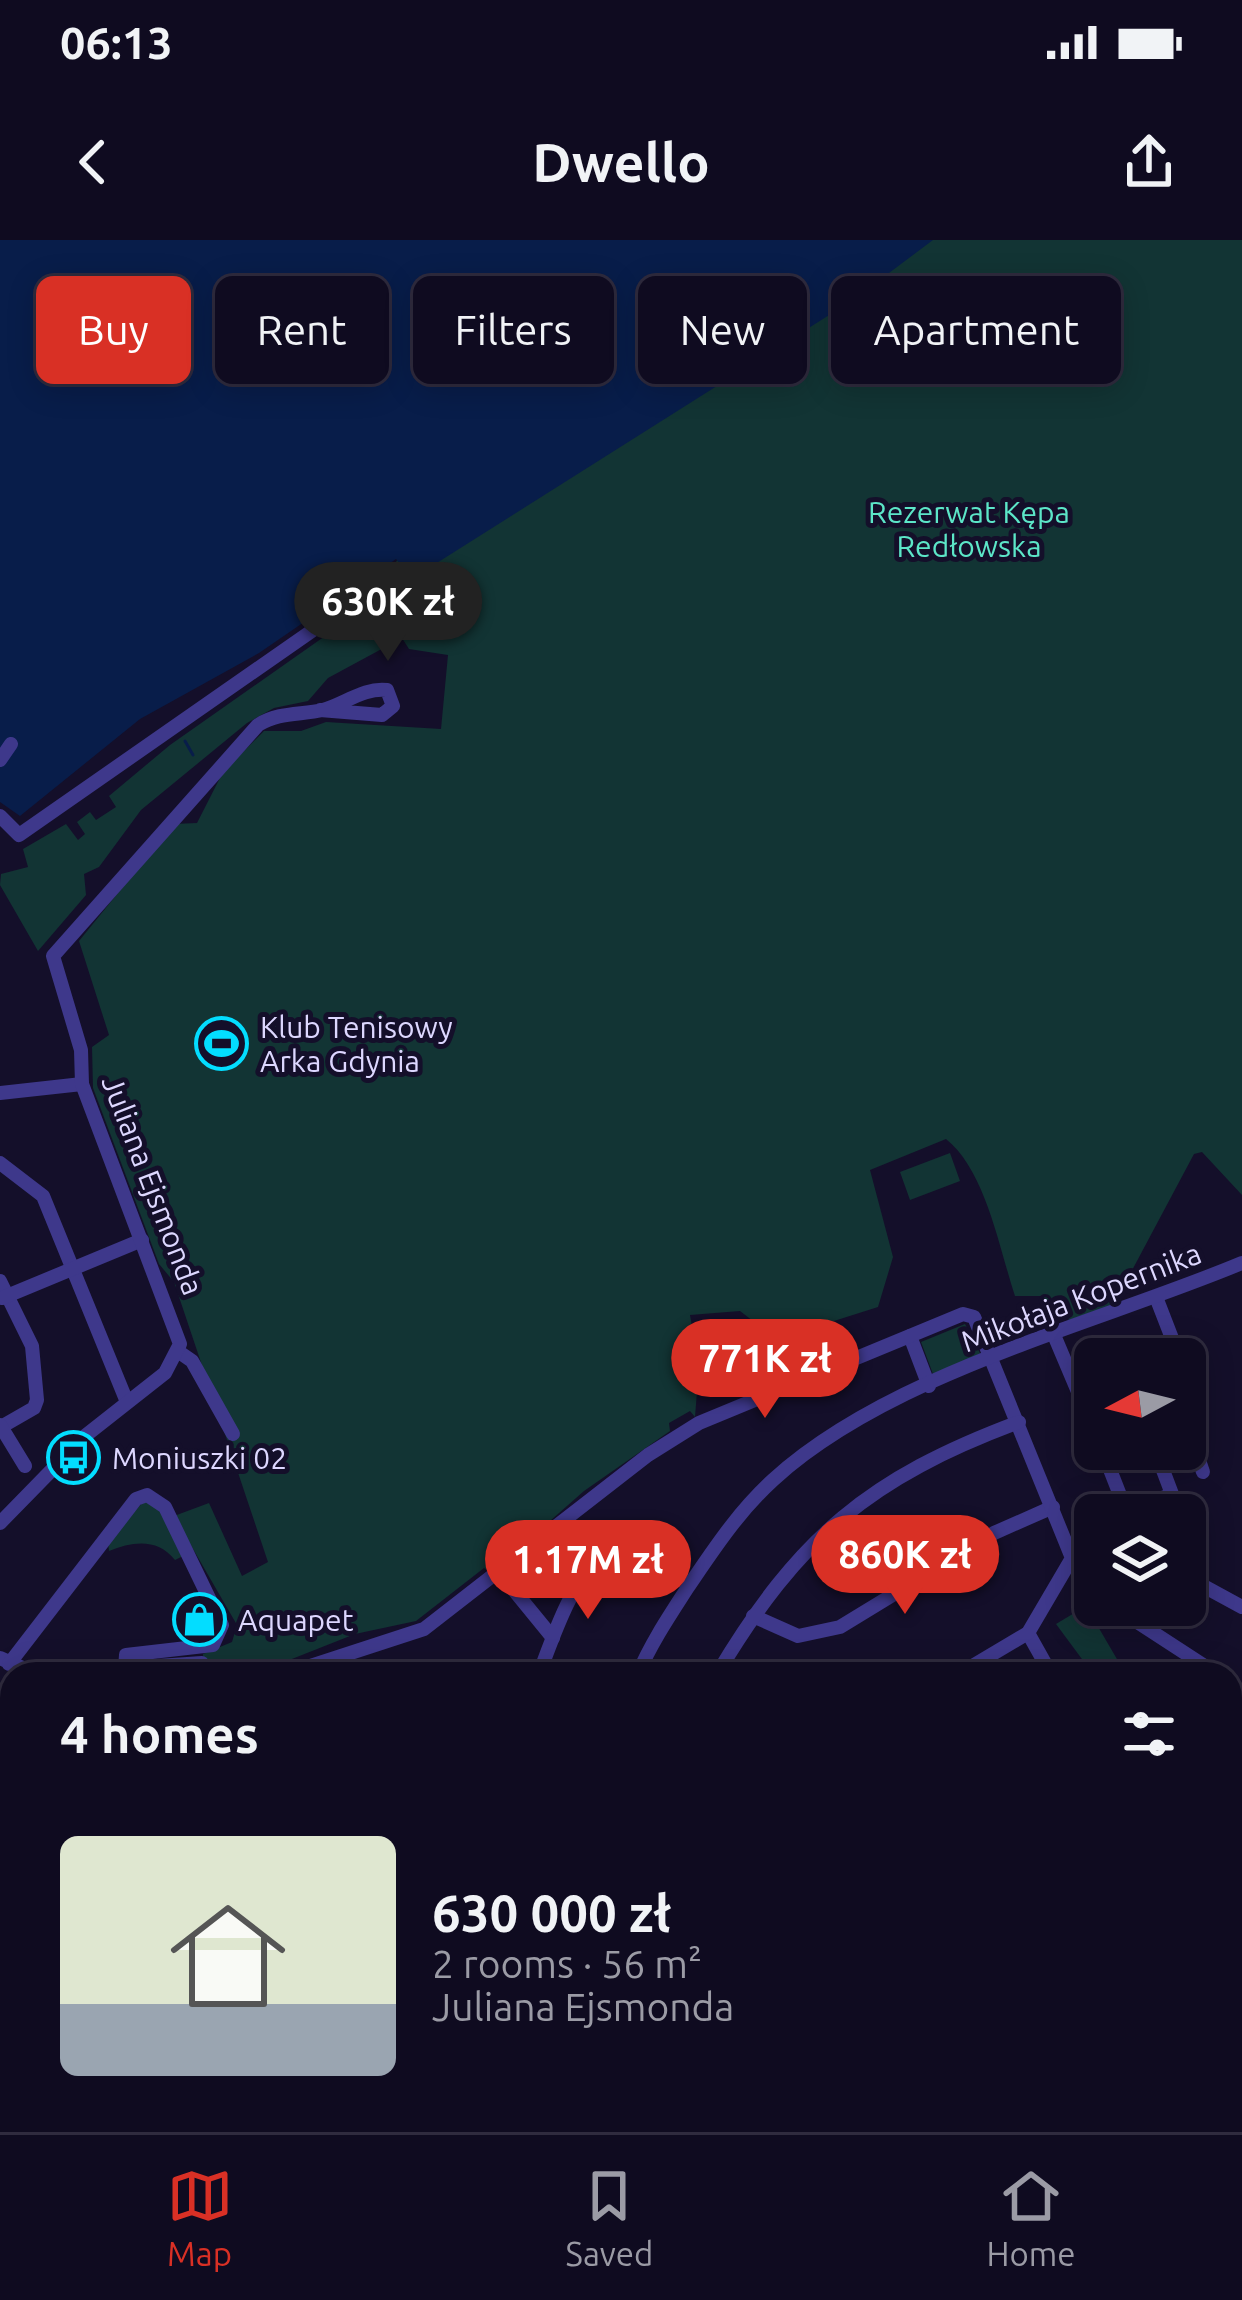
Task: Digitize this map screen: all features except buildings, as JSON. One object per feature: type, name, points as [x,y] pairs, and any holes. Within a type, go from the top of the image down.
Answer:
[{"type":"street","points":[[0,816],[19,835],[392,575],[412,595]]},
{"type":"street","name":"Juliana Ejsmonda","points":[[233,1433],[192,1360],[179,1352],[179,1331],[82,1084],[81,1050],[53,966],[57,948],[258,724],[320,710]]},
{"type":"street","points":[[0,760],[10,743]]},
{"type":"street","points":[[0,1093],[82,1084]]},
{"type":"street","points":[[0,1163],[44,1196],[127,1402]]},
{"type":"street","points":[[25,1466],[1,1426],[34,1408],[38,1400],[32,1346],[2,1292],[142,1240]]},
{"type":"street","name":"Mikołaja Kopernika","points":[[645,1662],[719,1540],[775,1478],[866,1416],[1054,1334],[1242,1264]]},
{"type":"street","points":[[1156,1297],[1172,1338]]},
{"type":"street","points":[[325,1662],[418,1633],[684,1432],[968,1315],[994,1359],[1074,1565]]},
{"type":"street","points":[[1054,1334],[1074,1382]]},
{"type":"street","points":[[910,1336],[929,1385]]},
{"type":"street","points":[[0,1522],[68,1452],[165,1372],[179,1352]]},
{"type":"street","points":[[724,1662],[800,1554],[857,1503],[943,1454],[1019,1422]]},
{"type":"street","points":[[1110,1470],[1127,1513],[1172,1494],[1163,1470]]},
{"type":"street","points":[[4,1660],[136,1499],[147,1495],[164,1507],[222,1625],[213,1645],[126,1654],[125,1662]]},
{"type":"street","points":[[753,1616],[798,1636],[840,1627],[994,1533],[1053,1507]]},
{"type":"street","points":[[544,1662],[591,1565],[608,1549]]},
{"type":"street","points":[[979,1662],[1028,1633],[1071,1562]]},
{"type":"street","points":[[499,1572],[553,1638]]},
{"type":"street","points":[[1206,1587],[1242,1607]]},
{"type":"street","points":[[1143,1626],[1198,1662]]},
{"type":"street","points":[[1028,1633],[1045,1662]]},
{"type":"street","points":[[1242,1854],[1242,1966]]},
{"type":"green space","name":"Rezerwat Kępa Redłowska","points":[[914,240],[1242,240],[1242,1195],[1202,1152],[1194,1154],[1121,1291],[1121,1302],[1069,1320],[1042,1296],[1015,1296],[981,1190],[960,1153],[946,1139],[870,1170],[893,1257],[878,1307],[793,1334],[770,1334],[740,1311],[690,1315],[699,1366],[695,1417],[690,1411],[669,1423],[670,1431],[584,1491],[491,1573],[484,1568],[416,1621],[355,1634],[284,1662],[203,1662],[203,1654],[232,1642],[237,1625],[174,1516],[209,1503],[242,1576],[268,1562],[174,1282],[159,1264],[93,1088],[92,1047],[109,1035],[79,941],[174,824],[197,823],[223,772],[264,731],[301,731],[326,722],[441,729],[448,655],[409,649],[402,638],[328,678],[308,701],[274,708],[247,723],[141,810],[99,867],[84,874],[86,895],[38,951],[0,885],[1,874],[28,867],[23,849],[66,824],[78,840],[85,834],[77,822],[90,812],[96,820],[116,807],[109,796],[170,745],[372,603],[393,606],[379,617],[382,630],[395,625],[422,599],[396,561],[471,526],[691,384],[807,384],[807,309],[831,294],[831,384],[1121,384],[1121,276],[858,276]]},
{"type":"green space","points":[[950,1153],[960,1181],[910,1200],[900,1172]]},
{"type":"green space","points":[[965,1324],[981,1355],[933,1374],[921,1342]]},
{"type":"green space","points":[[144,1501],[159,1505],[187,1554],[175,1560],[161,1548],[145,1544],[109,1551],[108,1542]]},
{"type":"green space","points":[[1074,1613],[1074,1626],[1098,1626],[1119,1662],[1084,1662],[1056,1624]]},
{"type":"water","points":[[0,240],[933,240],[885,276],[831,276],[831,314],[807,329],[807,276],[638,276],[638,384],[720,384],[432,566],[406,571],[396,559],[259,653],[140,719],[20,816],[0,802]]},
{"type":"waterway","points":[[185,741],[193,755]]},
{"type":"place","name":"Klub Tenisowy Arka Gdynia","points":[[221,1044]]},
{"type":"place","name":"Moniuszki 02","points":[[73,1458]]},
{"type":"place","name":"Aquapet","points":[[199,1620]]}]
